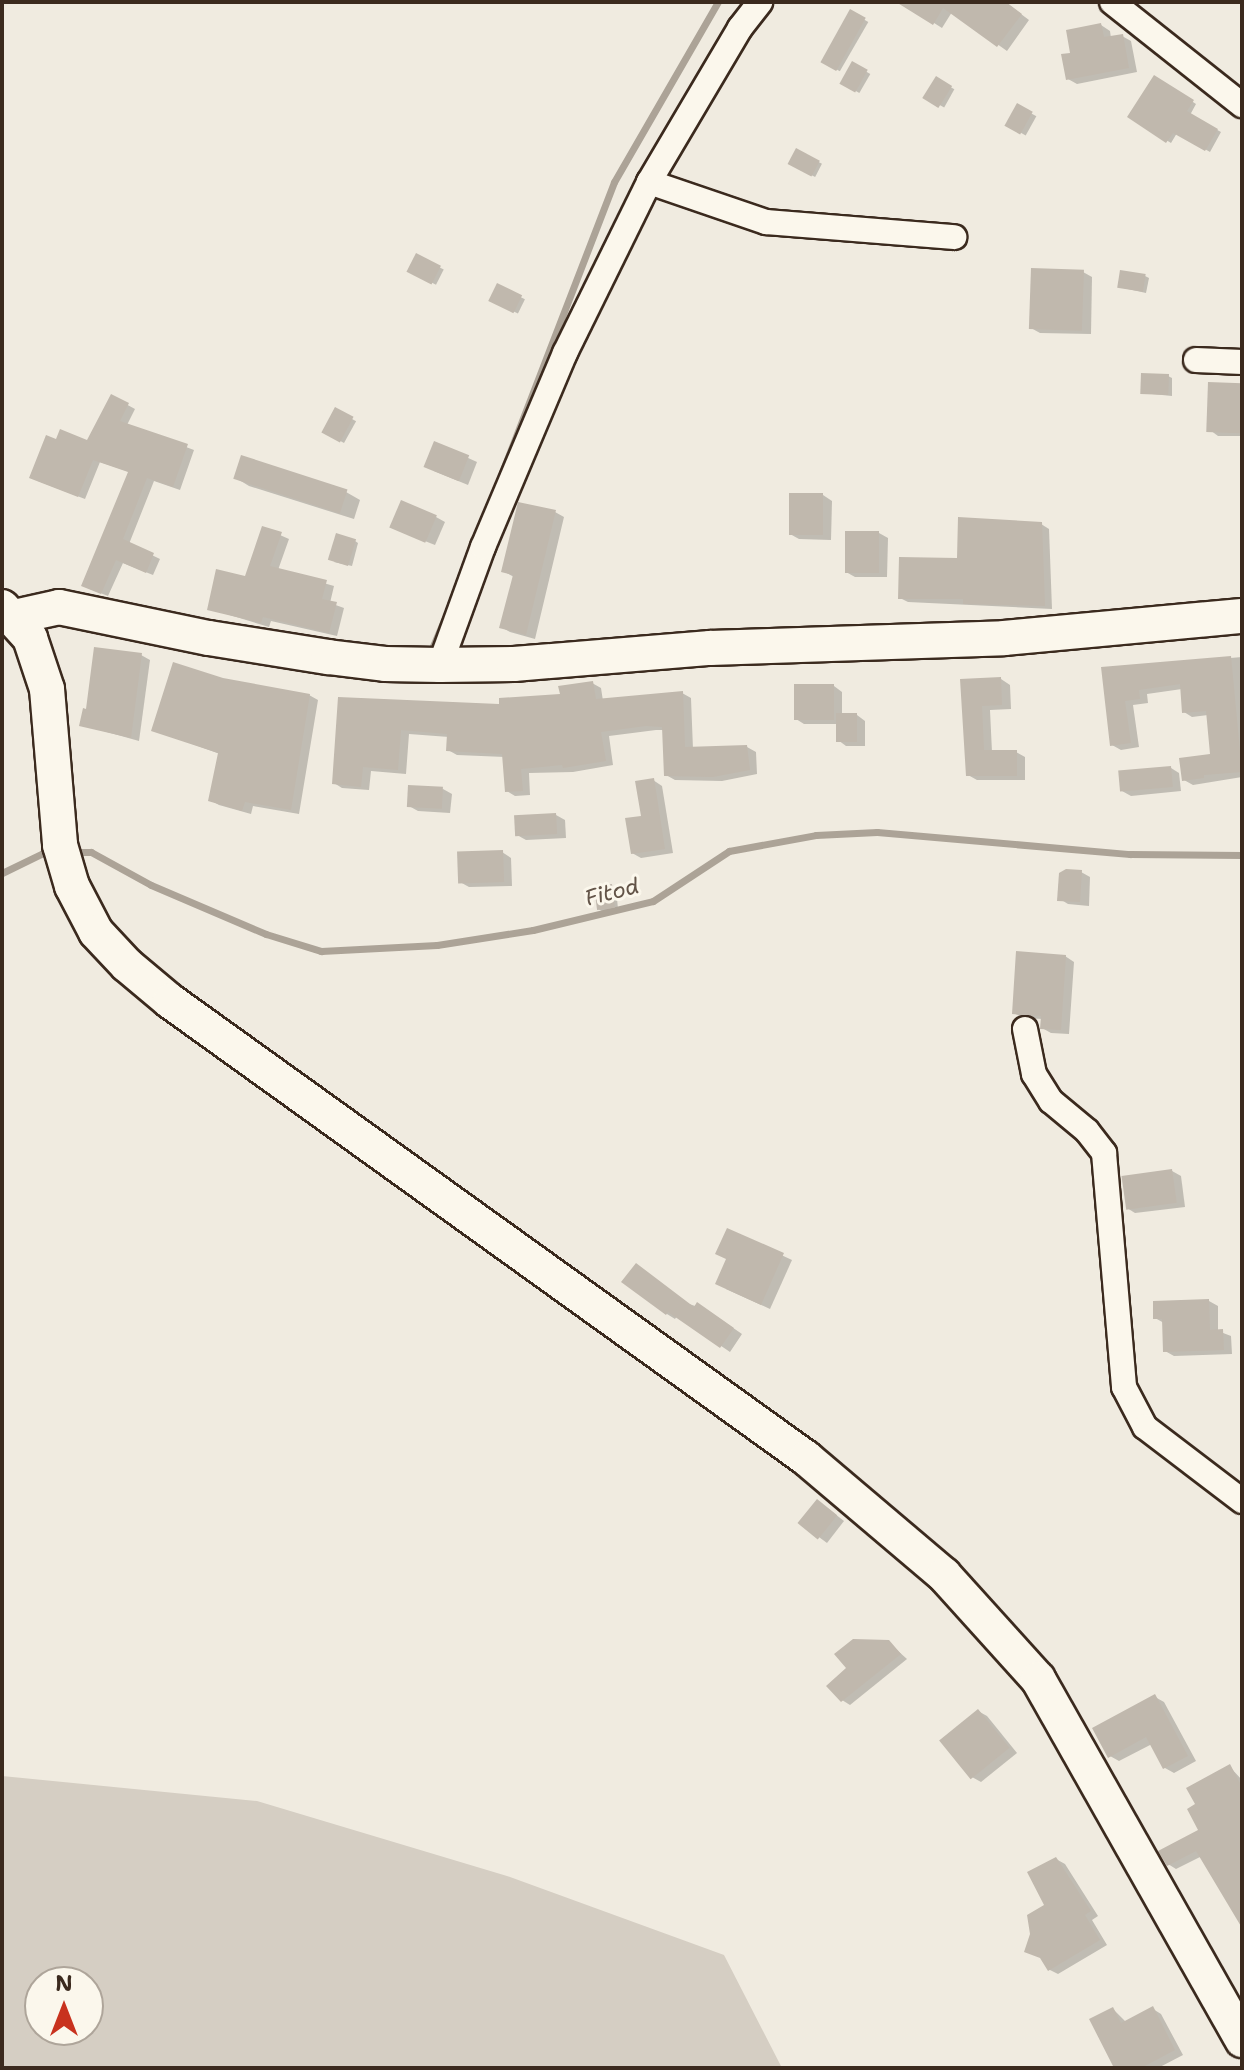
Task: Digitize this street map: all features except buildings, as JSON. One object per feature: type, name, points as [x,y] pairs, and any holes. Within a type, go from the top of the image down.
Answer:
[{"type":"main road","points":[[8,612],[59,607],[313,655],[385,664],[440,665],[514,664],[710,648],[1004,638],[1242,616]]},
{"type":"main road","points":[[8,612],[30,638],[47,689],[62,851],[81,908],[96,932],[127,965],[170,1001],[806,1458],[944,1575],[1038,1679],[1242,2040]]},
{"type":"street","points":[[440,665],[483,547],[565,353],[649,182],[740,28],[760,2]]},
{"type":"street","points":[[1112,2],[1242,105]]},
{"type":"street","points":[[649,182],[766,222],[954,237]]},
{"type":"street","points":[[1196,360],[1242,362]]},
{"type":"street","points":[[1025,1029],[1034,1074],[1051,1101],[1087,1131],[1104,1153],[1124,1387],[1145,1427],[1242,1501]]},
{"type":"shaded area","points":[[2,1776],[257,1801],[507,1876],[724,1955],[782,2068],[2,2068]]},
{"type":"waterway","points":[[501,475],[614,182],[718,2]]},
{"type":"waterway","points":[[430,653],[444,620]]},
{"type":"waterway","name":"Fitod","points":[[72,852],[91,852],[151,885],[266,934],[321,951],[437,945],[533,930],[653,901],[729,851],[816,835],[877,832],[1130,854],[1242,855]]},
{"type":"waterway","name":"Fitod","points":[[2,873],[43,853],[51,853]]}]
